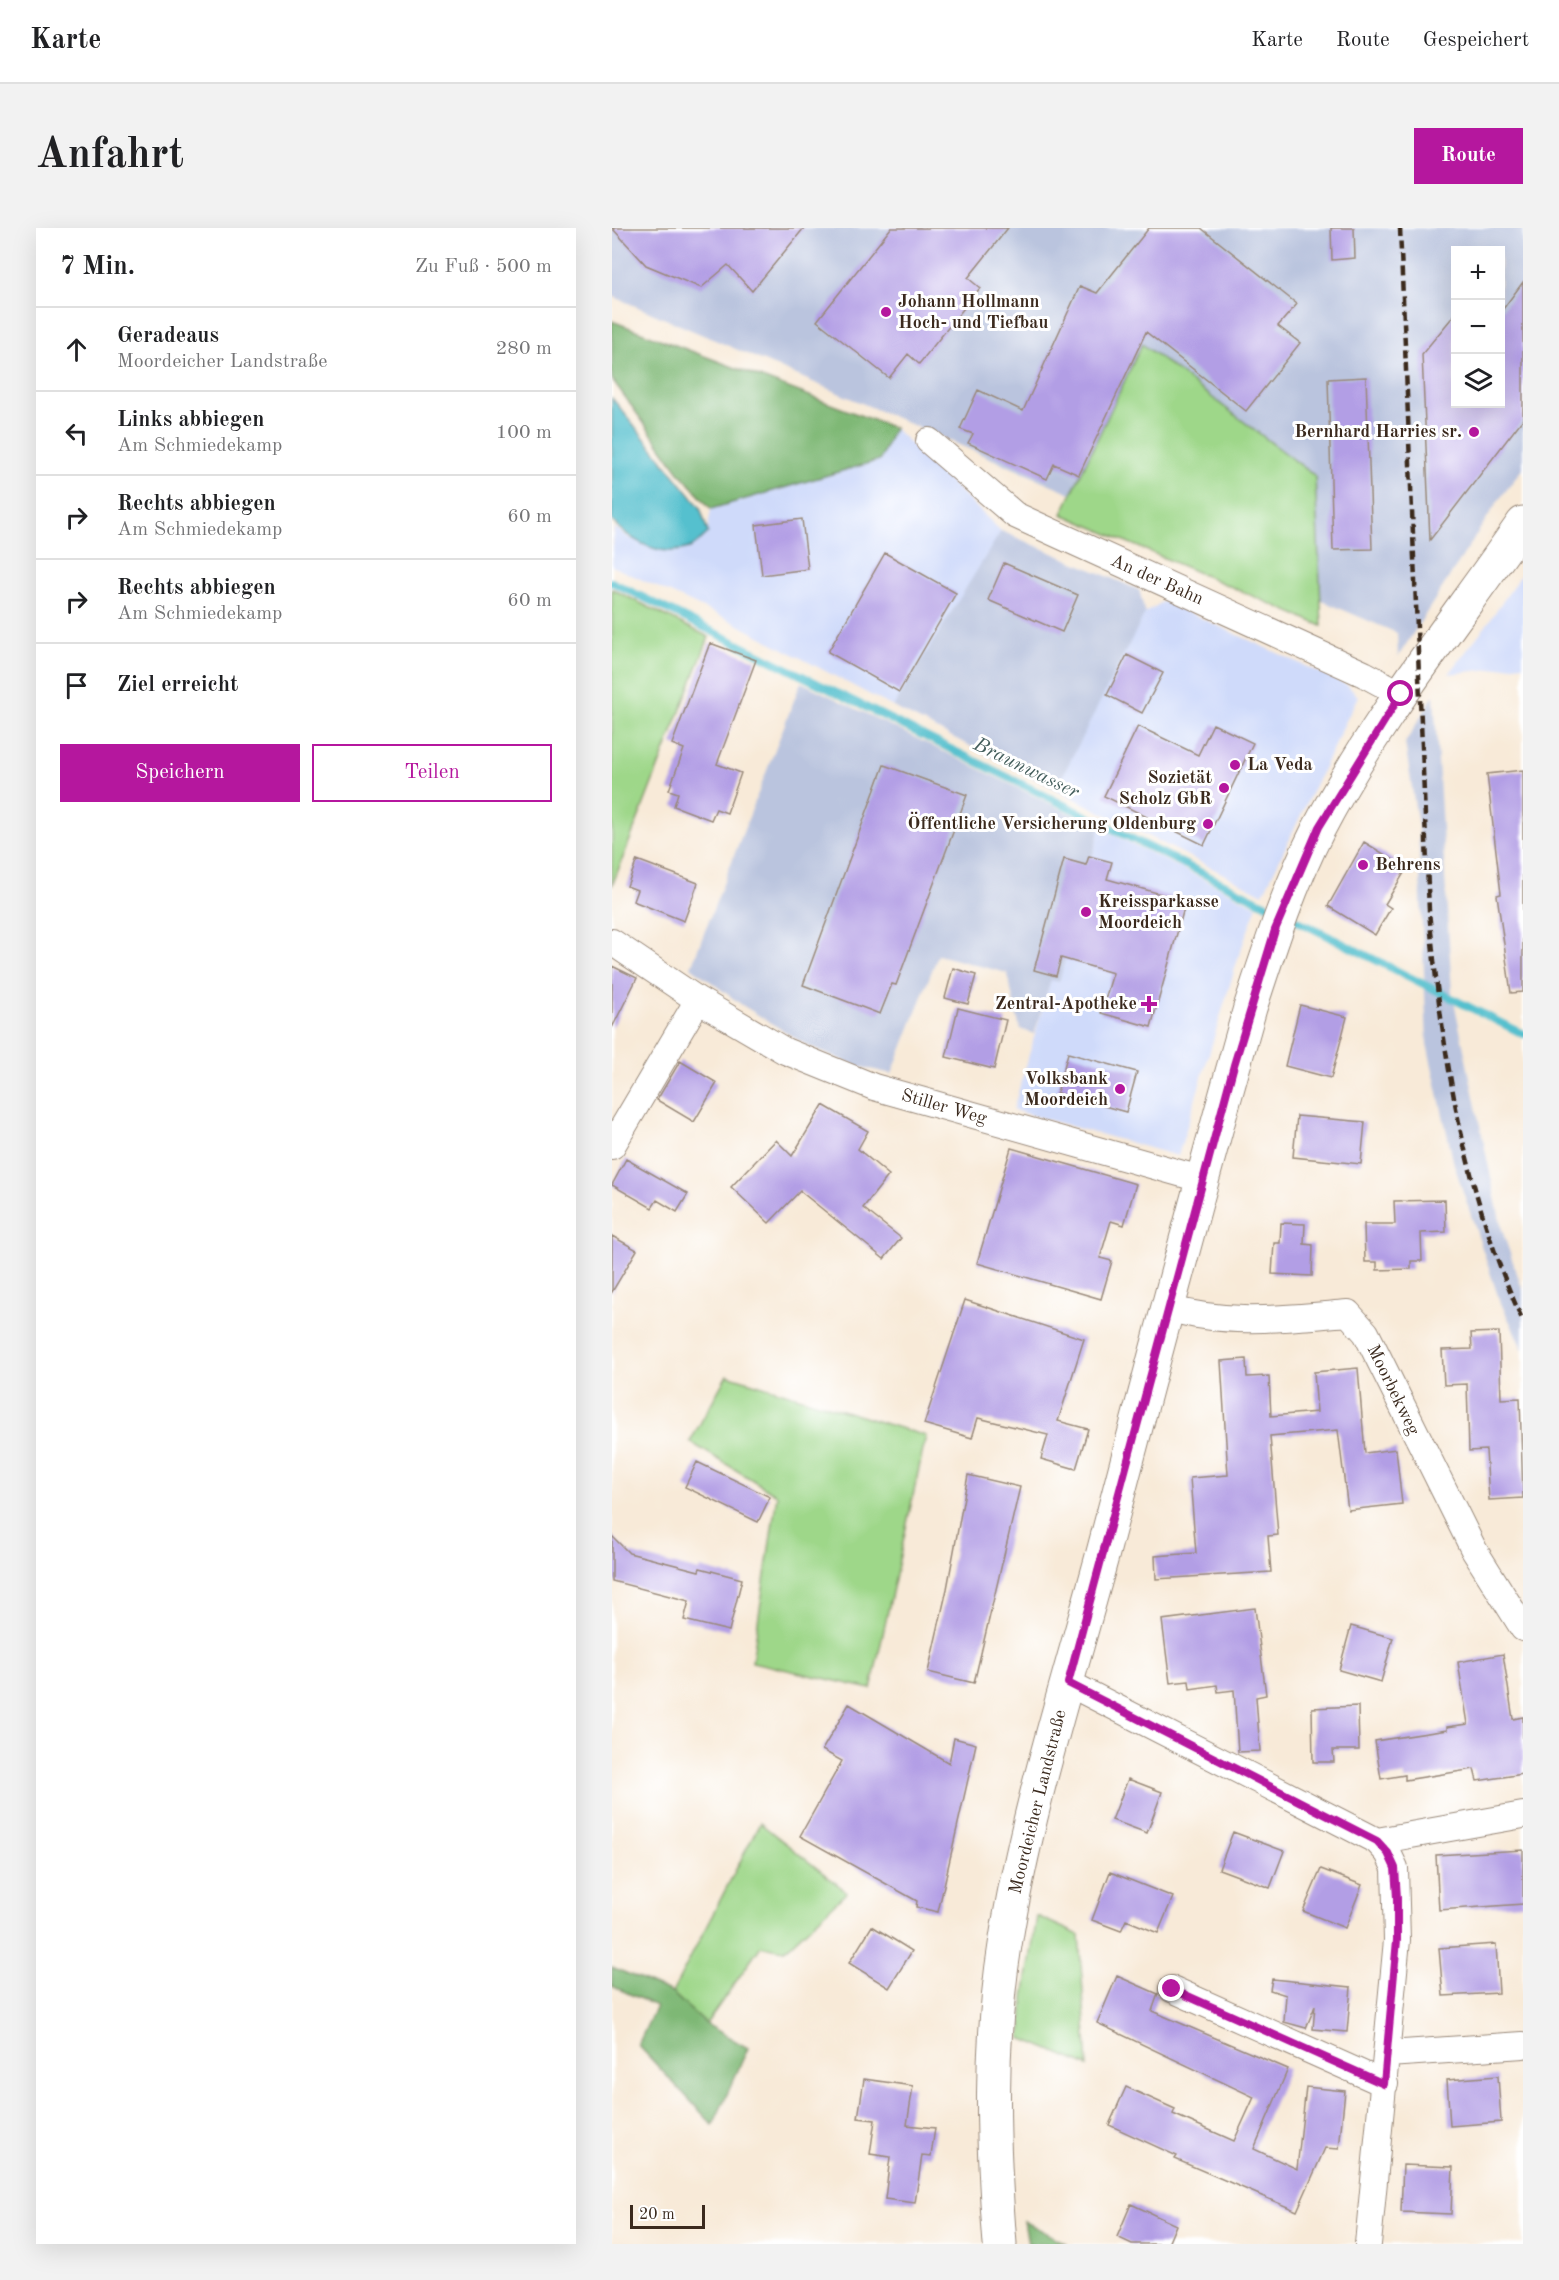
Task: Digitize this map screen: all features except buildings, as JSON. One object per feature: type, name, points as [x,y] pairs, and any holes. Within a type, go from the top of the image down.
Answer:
[{"type":"main road","name":"Moordeicher Landstraße","points":[[1000,2244],[995,2192],[993,2094],[1005,1947],[1027,1842],[1068,1683],[1240,1042],[1275,930],[1319,827],[1401,694],[1452,619],[1523,523]]},
{"type":"street","name":"An der Bahn","points":[[929,441],[1015,515],[1364,674],[1401,694]]},
{"type":"street","name":"Stiller Weg","points":[[612,942],[698,1000],[785,1051],[874,1087],[1204,1180]]},
{"type":"street","points":[[612,1146],[698,1000]]},
{"type":"street","name":"Moorbekweg","points":[[1168,1308],[1197,1317],[1269,1320],[1348,1313],[1366,1334],[1409,1425],[1474,1550],[1523,1628]]},
{"type":"street","points":[[1068,1683],[1377,1841],[1388,1853],[1395,1868],[1397,1940],[1388,2054],[1368,2244]]},
{"type":"street","points":[[1377,1841],[1523,1815]]},
{"type":"street","points":[[1172,1989],[1384,2084]]},
{"type":"street","points":[[1388,2054],[1523,2045]]},
{"type":"shaded area","points":[[612,228],[1523,228],[1523,468],[1496,504],[1398,657],[1397,633],[612,296]]},
{"type":"shaded area","points":[[894,428],[1001,531],[1139,590],[1145,613],[1164,601],[1347,685],[1358,696],[1263,894],[893,707],[731,621],[612,566],[614,527],[631,539],[707,533],[711,509],[880,460]]},
{"type":"shaded area","points":[[1001,531],[1139,590],[1145,613],[1056,789],[893,707]]},
{"type":"shaded area","points":[[1523,572],[1523,665],[1449,674],[1490,620]]},
{"type":"shaded area","points":[[801,682],[1100,828],[1059,982],[1051,980],[1034,1034],[1020,1029],[1007,973],[938,955],[892,1074],[857,1066],[808,1046],[742,1005],[691,967]]},
{"type":"shaded area","points":[[1434,695],[1452,992],[1502,1230],[1523,1291],[1523,1350],[1499,1299],[1454,1164],[1427,1044],[1418,826],[1405,743]]},
{"type":"shaded area","points":[[1100,828],[1257,906],[1239,955],[1178,1156],[1013,1110],[1051,979],[1059,981]]},
{"type":"green space","points":[[612,321],[894,428],[880,460],[711,509],[679,472],[612,379]]},
{"type":"green space","points":[[1142,344],[1315,476],[1322,626],[1062,514]]},
{"type":"green space","points":[[612,589],[709,637],[612,886]]},
{"type":"green space","points":[[727,1375],[926,1436],[871,1689],[752,1662],[777,1495],[690,1442]]},
{"type":"green space","points":[[760,1823],[847,1892],[785,1950],[761,1946],[706,2024],[672,1993]]},
{"type":"green space","points":[[1037,1916],[1079,1935],[1088,2066],[1021,2038],[1024,1997]]},
{"type":"green space","points":[[612,1967],[672,1993],[706,2024],[748,2048],[713,2125],[638,2045],[656,2006],[612,1986]]},
{"type":"green space","points":[[1024,2221],[1067,2244],[1028,2244]]},
{"type":"water","points":[[612,398],[700,507],[708,533],[691,547],[678,551],[667,551],[647,546],[628,535],[612,521]]},
{"type":"waterway","name":"Braunwasser","points":[[612,582],[1275,909]]},
{"type":"waterway","name":"Braunwasser","points":[[1288,916],[1523,1034]]},
{"type":"railway","points":[[1400,228],[1429,911],[1434,963],[1449,1068],[1470,1171],[1502,1272],[1523,1321]]},
{"type":"place","name":"Johann Hollmann Hoch- und Tiefbau","points":[[886,312]]},
{"type":"place","name":"Bernhard Harries sr.","points":[[1474,432]]},
{"type":"place","name":"La Veda","points":[[1235,765]]},
{"type":"place","name":"Sozietät Scholz GbR","points":[[1224,788]]},
{"type":"place","name":"Öffentliche Versicherung Oldenburg","points":[[1208,824]]},
{"type":"place","name":"Behrens","points":[[1363,865]]},
{"type":"place","name":"Kreissparkasse Moordeich","points":[[1086,912]]},
{"type":"place","name":"Zentral-Apotheke","points":[[1149,1004]]},
{"type":"place","name":"Volksbank Moordeich","points":[[1120,1089]]},
{"type":"route","points":[[1172,1989],[1384,2084],[1397,1940],[1395,1868],[1388,1853],[1377,1841],[1068,1683],[1234,1065],[1275,930],[1319,827],[1401,694]]}]
